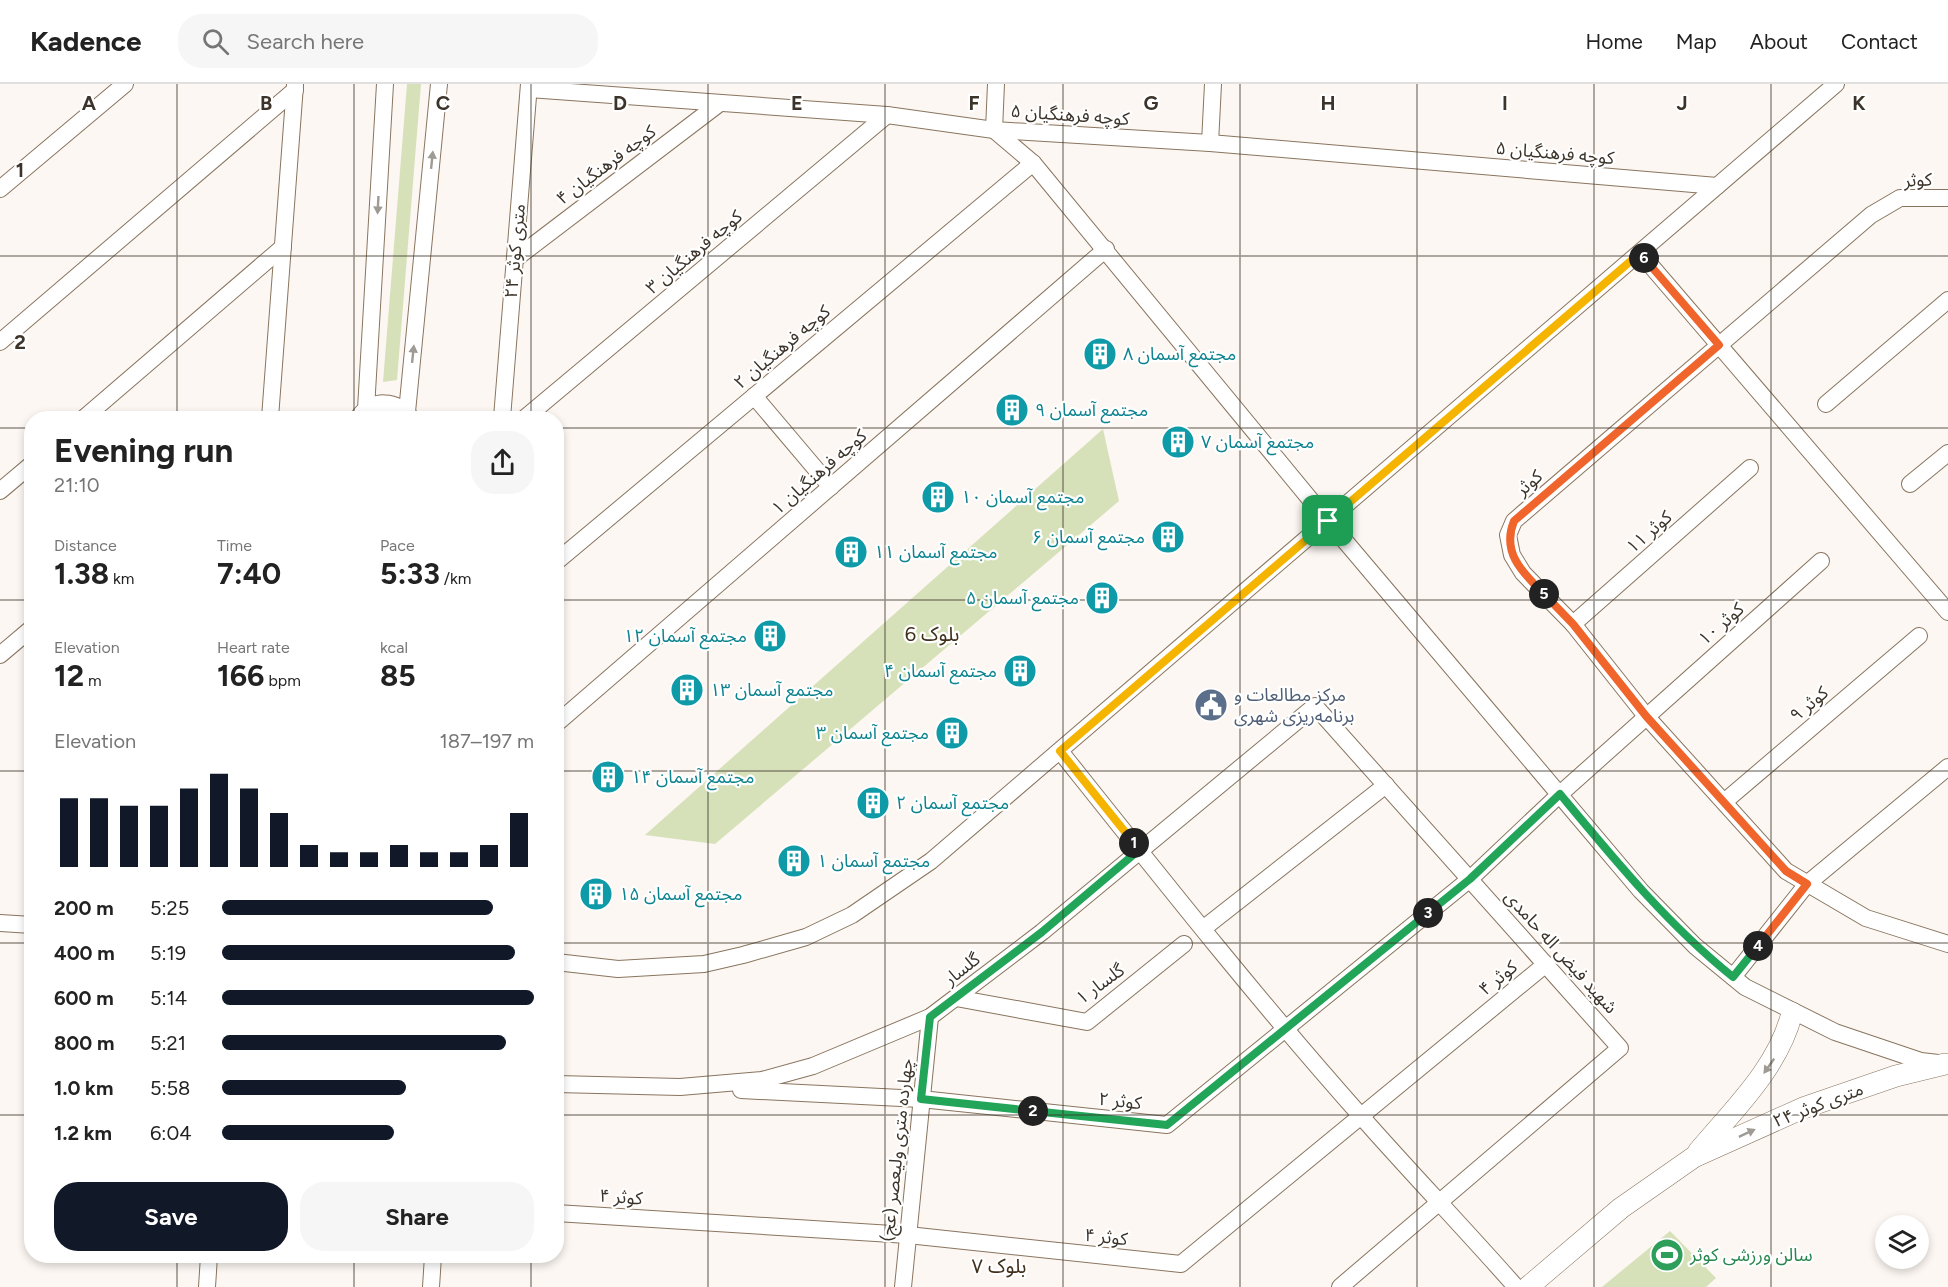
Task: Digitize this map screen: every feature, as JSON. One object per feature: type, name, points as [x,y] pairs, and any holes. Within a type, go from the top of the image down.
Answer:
[{"type":"street","points":[[0,189],[125,84]]},
{"type":"street","points":[[362,411],[385,84]]},
{"type":"street","points":[[410,411],[439,84]]},
{"type":"street","points":[[996,84],[994,130],[1033,163],[1328,521],[1641,891],[1695,946],[1745,987],[1792,1013],[1846,1036],[1921,1061],[1946,1064]]},
{"type":"street","points":[[1209,143],[1213,84]]},
{"type":"street","points":[[564,963],[618,969],[704,964],[806,937],[852,915],[931,861],[1836,84]]},
{"type":"street","name":"کوچه فرهنگیان ۵","points":[[529,86],[887,115],[994,130],[1209,143],[1717,186]]},
{"type":"street","name":"۲۴ متری کوثر","points":[[503,411],[529,86]]},
{"type":"street","points":[[271,411],[295,87]]},
{"type":"street","points":[[0,342],[295,87]]},
{"type":"street","name":"کوچه فرهنگیان ۴","points":[[515,259],[720,103]]},
{"type":"street","name":"کوچه فرهنگیان ۳","points":[[533,411],[887,115]]},
{"type":"street","name":"کوچه فرهنگیان ۲","points":[[564,555],[1033,163]]},
{"type":"street","name":"کوثر","points":[[1941,942],[1866,918],[1786,871],[1646,716],[1573,624],[1523,573],[1512,555],[1508,535],[1514,521],[1871,215],[1900,198],[1948,198]]},
{"type":"street","points":[[92,411],[283,247]]},
{"type":"street","name":"کوچه فرهنگیان ۱","points":[[564,717],[1106,249]]},
{"type":"street","points":[[1640,253],[1948,612]]},
{"type":"street","points":[[1826,404],[1948,300]]},
{"type":"street","points":[[754,396],[831,487]]},
{"type":"street","points":[[366,411],[374,404],[392,403],[404,411]]},
{"type":"street","points":[[1911,484],[1948,453]]},
{"type":"street","name":"کوثر ۱۱","points":[[1573,624],[1750,468]]},
{"type":"street","points":[[0,491],[24,471]]},
{"type":"street","name":"کوثر ۱۰","points":[[1560,794],[1821,561]]},
{"type":"street","points":[[0,654],[24,634]]},
{"type":"street","name":"کوثر ۹","points":[[1724,802],[1919,636]]},
{"type":"street","name":"شهید فیض اله حامدی","points":[[1315,706],[1620,1048],[1441,1201]]},
{"type":"street","name":"گلسار","points":[[564,1084],[680,1088],[762,1080],[813,1066],[930,1017],[1315,706]]},
{"type":"street","points":[[1060,751],[1286,1029],[1361,1116],[1441,1201],[1516,1287]]},
{"type":"street","points":[[1733,977],[1807,884],[1948,767]]},
{"type":"street","points":[[1204,928],[1386,785]]},
{"type":"street","name":"کوثر ۲","points":[[680,1088],[921,1099],[1167,1125],[1470,879],[1560,794]]},
{"type":"street","points":[[0,923],[24,924]]},
{"type":"street","points":[[1941,942],[1948,929]]},
{"type":"street","name":"گلسار ۱","points":[[956,998],[1086,1022],[1184,944]]},
{"type":"street","name":"کوثر ۴","points":[[564,1213],[909,1235],[1181,1264],[1546,964]]},
{"type":"street","name":"۲۴ متری کوثر","points":[[1694,1157],[1774,1058],[1786,1035],[1792,1013]]},
{"type":"street","name":"چهارده متری ولیعصر (عج)","points":[[903,1287],[930,1017]]},
{"type":"street","name":"۲۴ متری کوثر","points":[[1528,1287],[1621,1208],[1694,1157],[1803,1108],[1896,1077],[1946,1064]]},
{"type":"street","points":[[1340,1287],[1441,1201]]},
{"type":"street","points":[[207,1287],[209,1263]]},
{"type":"street","points":[[431,1287],[433,1263]]},
{"type":"green space","points":[[407,84],[421,84],[397,380],[383,382]]},
{"type":"green space","points":[[1103,429],[1119,501],[715,844],[645,835]]},
{"type":"green space","name":"سالن ورزشی کوثر","points":[[1670,1231],[1716,1278],[1706,1287],[1602,1287]]},
{"type":"place","name":"مجتمع آسمان ۸","points":[[1100,354]]},
{"type":"place","name":"مجتمع آسمان ۹","points":[[1012,410]]},
{"type":"place","name":"مجتمع آسمان ۷","points":[[1178,442]]},
{"type":"place","name":"مجتمع آسمان ۱۰","points":[[938,497]]},
{"type":"place","name":"مجتمع آسمان ۶","points":[[1168,537]]},
{"type":"place","name":"مجتمع آسمان ۱۱","points":[[851,552]]},
{"type":"place","name":"مجتمع آسمان ۵","points":[[1102,598]]},
{"type":"place","name":"مجتمع آسمان ۱۲","points":[[770,636]]},
{"type":"place","name":"مجتمع آسمان ۴","points":[[1020,671]]},
{"type":"place","name":"مجتمع آسمان ۱۳","points":[[687,690]]},
{"type":"place","name":"مرکز مطالعات و برنامه‌ریزی شهری","points":[[1211,705]]},
{"type":"place","name":"مجتمع آسمان ۳","points":[[952,733]]},
{"type":"place","name":"مجتمع آسمان ۱۴","points":[[608,777]]},
{"type":"place","name":"مجتمع آسمان ۲","points":[[873,803]]},
{"type":"place","name":"مجتمع آسمان ۱","points":[[794,861]]},
{"type":"place","name":"مجتمع آسمان ۱۵","points":[[596,894]]},
{"type":"place","name":"سالن ورزشی کوثر","points":[[1667,1255]]},
{"type":"district","name":"بلوک 6","points":[[932,634]]},
{"type":"district","name":"بلوک ۷","points":[[999,1266]]},
{"type":"route","points":[[1640,253],[1719,345],[1514,521],[1508,535],[1512,555],[1523,573],[1573,624],[1646,716],[1786,871],[1807,884],[1733,977],[1695,946],[1641,891],[1560,794],[1470,879],[1167,1125],[921,1099],[930,1017],[1042,932],[1139,850],[1060,751],[1328,521],[1640,253]]}]
